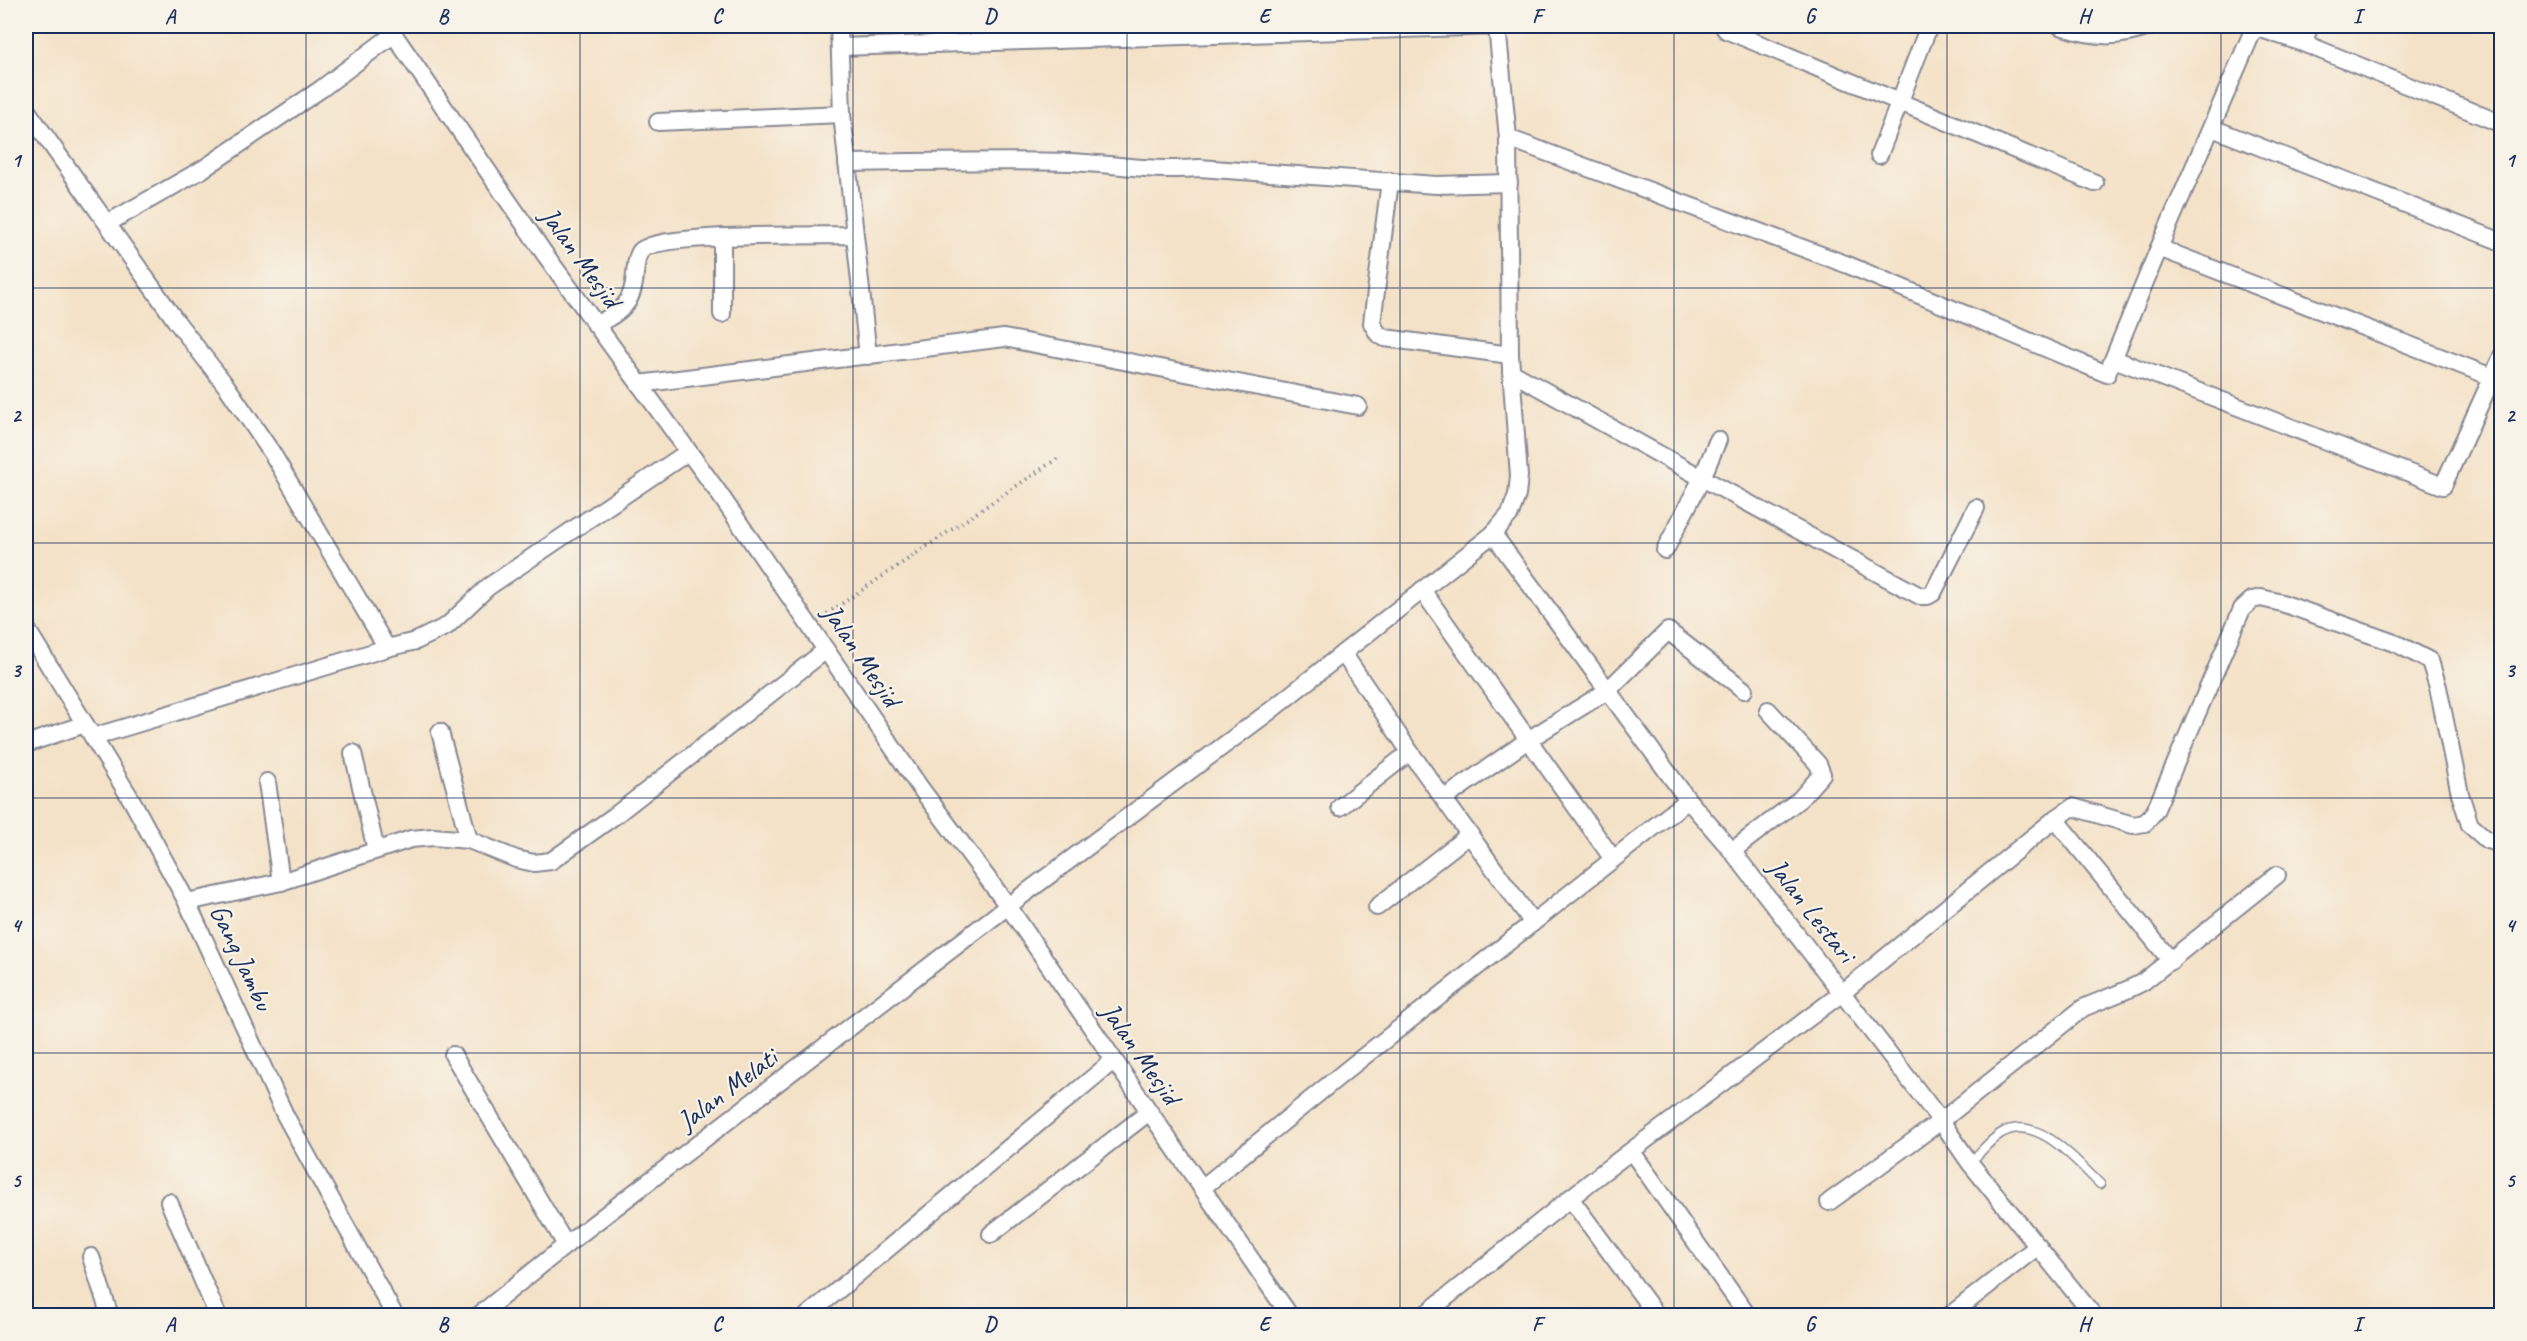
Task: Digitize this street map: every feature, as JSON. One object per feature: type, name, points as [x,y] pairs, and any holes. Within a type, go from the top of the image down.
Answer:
[{"type":"street","points":[[839,26],[842,114],[868,356]]},
{"type":"street","points":[[840,47],[1497,26]]},
{"type":"street","name":"Jalan Melati","points":[[478,1316],[566,1245],[1008,906],[1270,711],[1493,534],[1510,514],[1517,495],[1518,442],[1510,363],[1508,138],[1497,26]]},
{"type":"street","points":[[1723,26],[1726,30],[2094,183]]},
{"type":"street","points":[[1879,155],[1929,26]]},
{"type":"street","points":[[2060,26],[2103,37],[2116,36],[2152,26]]},
{"type":"street","points":[[1508,138],[1848,265],[2107,374],[2254,26],[2303,43],[2501,122]]},
{"type":"street","points":[[2303,43],[2310,26]]},
{"type":"street","points":[[108,223],[203,169],[321,89],[391,29]]},
{"type":"street","name":"Jalan Mesjid","points":[[391,29],[544,253],[688,452],[919,786],[1008,906],[1290,1316]]},
{"type":"street","points":[[26,109],[272,453],[387,648]]},
{"type":"street","points":[[658,122],[842,114]]},
{"type":"street","points":[[2211,129],[2502,242]]},
{"type":"street","points":[[847,163],[1051,161],[1173,171],[1199,168],[1436,185],[1509,183]]},
{"type":"street","points":[[1390,181],[1372,323],[1385,338],[1510,363],[1702,478],[1920,596],[1933,593],[1976,508]]},
{"type":"street","points":[[596,325],[622,310],[627,303],[634,286],[636,263],[640,251],[650,244],[722,237],[854,235]]},
{"type":"street","points":[[722,237],[722,314]]},
{"type":"street","points":[[2159,248],[2492,377]]},
{"type":"street","points":[[639,384],[1004,338],[1358,406]]},
{"type":"street","points":[[2114,359],[2443,486],[2502,356]]},
{"type":"street","points":[[1665,550],[1702,478],[1718,440]]},
{"type":"street","points":[[26,744],[89,731],[416,641],[447,626],[488,587],[688,452]]},
{"type":"street","name":"Jalan Lestari","points":[[1493,534],[1688,800],[1732,851],[1941,1121],[1970,1163],[2094,1316]]},
{"type":"street","points":[[1422,590],[1613,859]]},
{"type":"street","points":[[1424,1316],[1570,1198],[1842,993],[2055,819],[2073,807],[2133,825],[2145,823],[2155,811],[2242,609],[2252,600],[2261,598],[2282,603],[2397,644],[2430,661],[2438,687],[2460,794],[2470,825],[2487,840],[2502,844]]},
{"type":"street","points":[[1445,798],[1528,740],[1606,691],[1662,626],[1744,690]]},
{"type":"street","name":"Gang Jambu","points":[[26,628],[131,799],[187,902],[285,1115],[395,1316]]},
{"type":"street","points":[[187,902],[281,882],[411,839],[433,837],[469,840],[525,861],[534,863],[551,861],[616,814],[826,650]]},
{"type":"street","points":[[1343,653],[1410,752],[1533,923]]},
{"type":"street","points":[[1732,851],[1800,799],[1822,774],[1818,764],[1768,710]]},
{"type":"street","points":[[440,732],[469,840]]},
{"type":"street","points":[[1340,807],[1410,752]]},
{"type":"street","points":[[353,753],[376,850]]},
{"type":"street","points":[[267,782],[281,882]]},
{"type":"street","points":[[1202,1188],[1688,800]]},
{"type":"street","points":[[2055,819],[2171,961]]},
{"type":"street","points":[[1377,907],[1470,834]]},
{"type":"street","points":[[1829,1202],[1941,1121],[2083,1008],[2101,999],[2122,994],[2171,961],[2277,875]]},
{"type":"street","points":[[453,1055],[566,1245]]},
{"type":"street","points":[[807,1316],[1113,1061]]},
{"type":"street","points":[[991,1234],[1149,1112]]},
{"type":"street","points":[[1632,1152],[1748,1316]]},
{"type":"street","points":[[1570,1198],[1657,1316]]},
{"type":"street","points":[[169,1202],[218,1316]]},
{"type":"street","points":[[1949,1316],[2038,1246]]},
{"type":"street","points":[[91,1257],[110,1316]]},
{"type":"lane","points":[[1970,1163],[2001,1134],[2019,1127],[2044,1135],[2062,1146],[2100,1184]]},
{"type":"path","points":[[809,626],[1058,458]]}]
